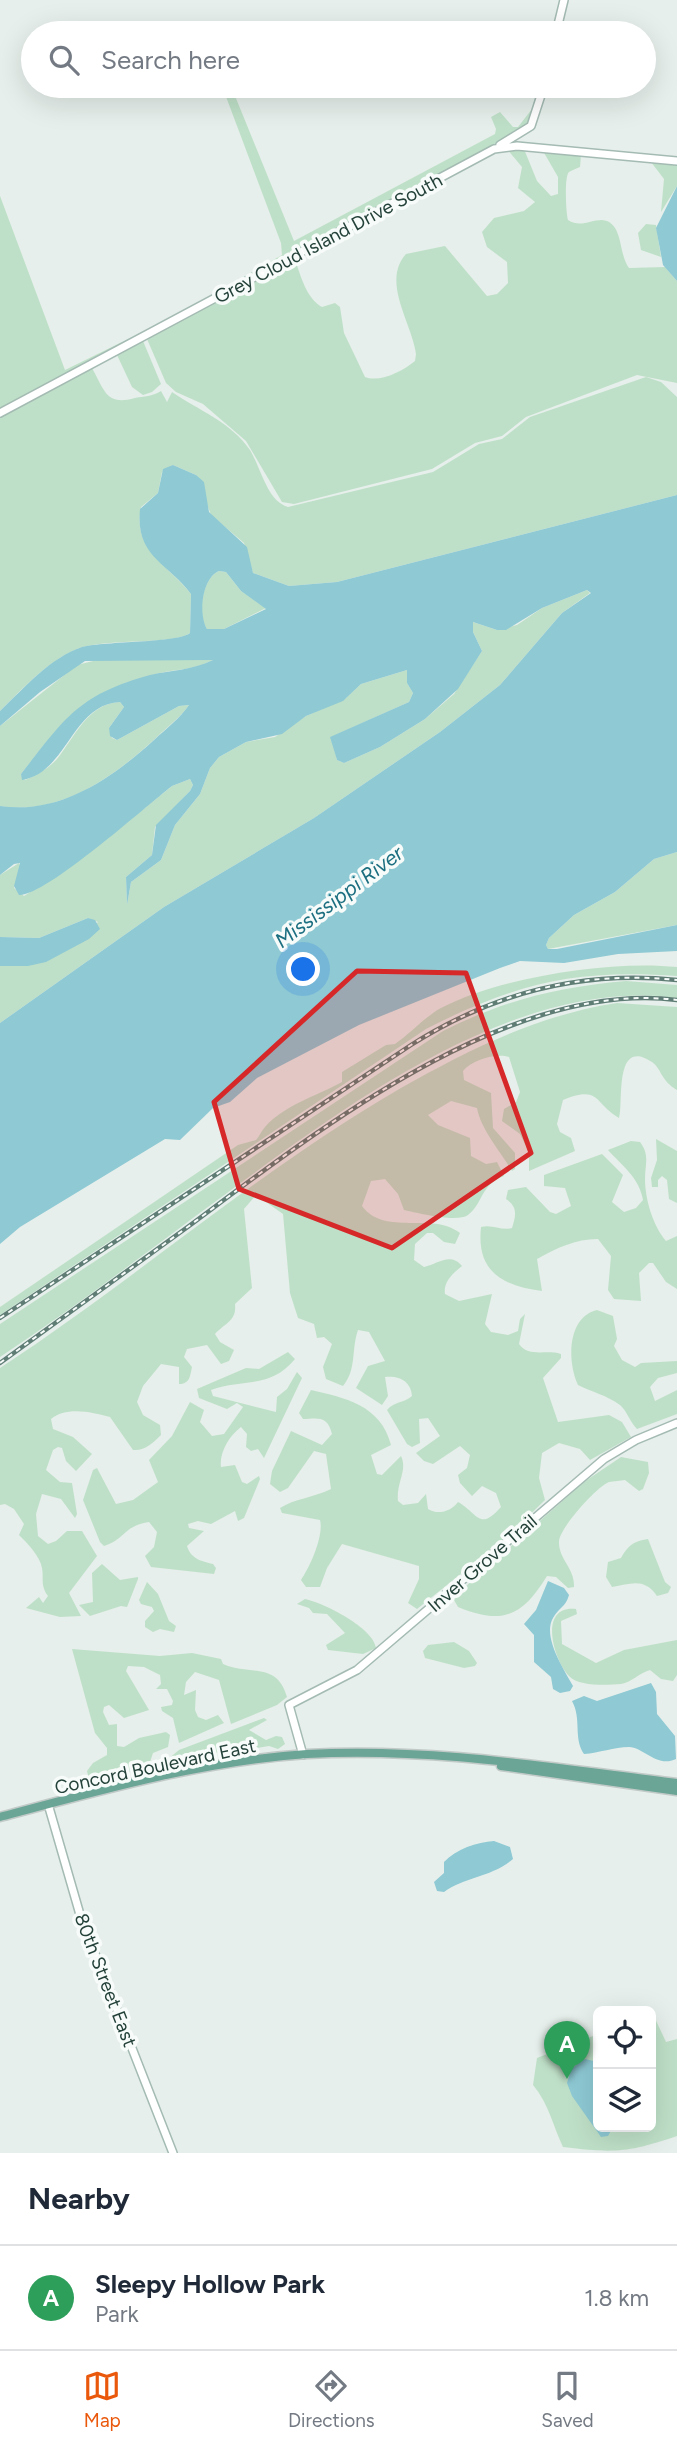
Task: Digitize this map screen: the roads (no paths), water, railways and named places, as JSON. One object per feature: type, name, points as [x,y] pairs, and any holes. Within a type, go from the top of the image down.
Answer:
[{"type":"main road","name":"Concord Boulevard East","points":[[0,1817],[196,1770],[303,1755],[383,1753],[485,1761]]},
{"type":"main road","points":[[485,1761],[677,1783]]},
{"type":"main road","points":[[485,1761],[533,1772],[677,1791]]},
{"type":"street","points":[[559,21],[564,0]]},
{"type":"street","points":[[529,147],[541,98]]},
{"type":"street","points":[[478,157],[524,132],[535,119]]},
{"type":"street","name":"Grey Cloud Island Drive South","points":[[0,413],[478,157],[506,146],[677,162]]},
{"type":"street","name":"Inver Grove Trail","points":[[303,1755],[289,1705],[342,1678],[368,1661],[604,1459],[636,1440],[677,1423]]},
{"type":"street","name":"80th Street East","points":[[48,1804],[81,1918],[173,2153]]},
{"type":"water","points":[[677,186],[677,281],[663,265],[656,228]]},
{"type":"water","name":"Mississippi River","points":[[173,465],[196,475],[204,482],[209,512],[247,547],[253,573],[289,586],[337,582],[677,495],[677,852],[654,859],[615,892],[574,915],[549,938],[546,945],[548,949],[557,949],[677,925],[677,951],[618,954],[564,963],[520,961],[359,1025],[257,1078],[230,1102],[213,1108],[180,1140],[165,1139],[20,1227],[0,1244],[0,1023],[164,907],[314,818],[440,732],[500,685],[562,613],[591,593],[587,590],[542,608],[506,630],[497,630],[473,622],[473,632],[482,651],[458,689],[425,719],[380,747],[344,763],[337,760],[330,737],[409,702],[413,693],[407,683],[407,670],[361,684],[343,701],[306,716],[282,734],[246,742],[219,757],[210,768],[200,794],[175,825],[161,860],[131,882],[127,905],[126,877],[152,855],[156,825],[190,791],[193,785],[190,779],[172,786],[51,881],[19,895],[14,886],[20,863],[14,864],[0,875],[0,806],[43,805],[84,791],[121,768],[173,723],[189,705],[179,706],[117,740],[110,736],[109,728],[124,707],[120,702],[104,706],[91,714],[80,726],[50,765],[37,775],[22,780],[21,774],[62,723],[89,700],[106,691],[150,675],[190,668],[213,660],[85,661],[40,692],[0,726],[0,711],[38,674],[71,652],[93,645],[171,639],[190,633],[191,594],[148,549],[140,525],[140,509],[158,493],[163,469]],"holes":[[[219,571],[226,572],[241,591],[266,609],[224,629],[207,629],[202,606],[205,588],[213,575]]]},
{"type":"water","points":[[88,918],[95,920],[100,929],[89,939],[46,962],[28,966],[0,966],[0,937],[39,938]]},
{"type":"water","points":[[548,1581],[564,1588],[569,1595],[550,1626],[552,1643],[573,1686],[570,1691],[560,1693],[553,1689],[551,1677],[534,1662],[534,1635],[524,1624],[536,1610]]},
{"type":"water","points":[[651,1683],[656,1692],[657,1714],[675,1736],[676,1759],[663,1761],[629,1747],[584,1754],[579,1742],[577,1715],[572,1701],[584,1696],[597,1701]]},
{"type":"water","points":[[494,1841],[510,1847],[513,1859],[496,1870],[444,1892],[437,1891],[434,1882],[444,1873],[444,1862],[449,1857],[467,1847]]},
{"type":"water","points":[[585,2059],[593,2061],[593,2126],[572,2096],[567,2083],[571,2069]]},
{"type":"water","points":[[597,2132],[610,2132],[608,2136],[601,2137]]},
{"type":"railway","points":[[0,1318],[442,1027],[506,999],[572,982],[641,978],[677,980]]},
{"type":"railway","points":[[0,1363],[296,1148],[355,1107],[418,1070],[483,1037],[548,1013],[613,1000],[677,1000]]},
{"type":"place","name":"Sleepy Hollow Park","points":[[567,2079]]}]
